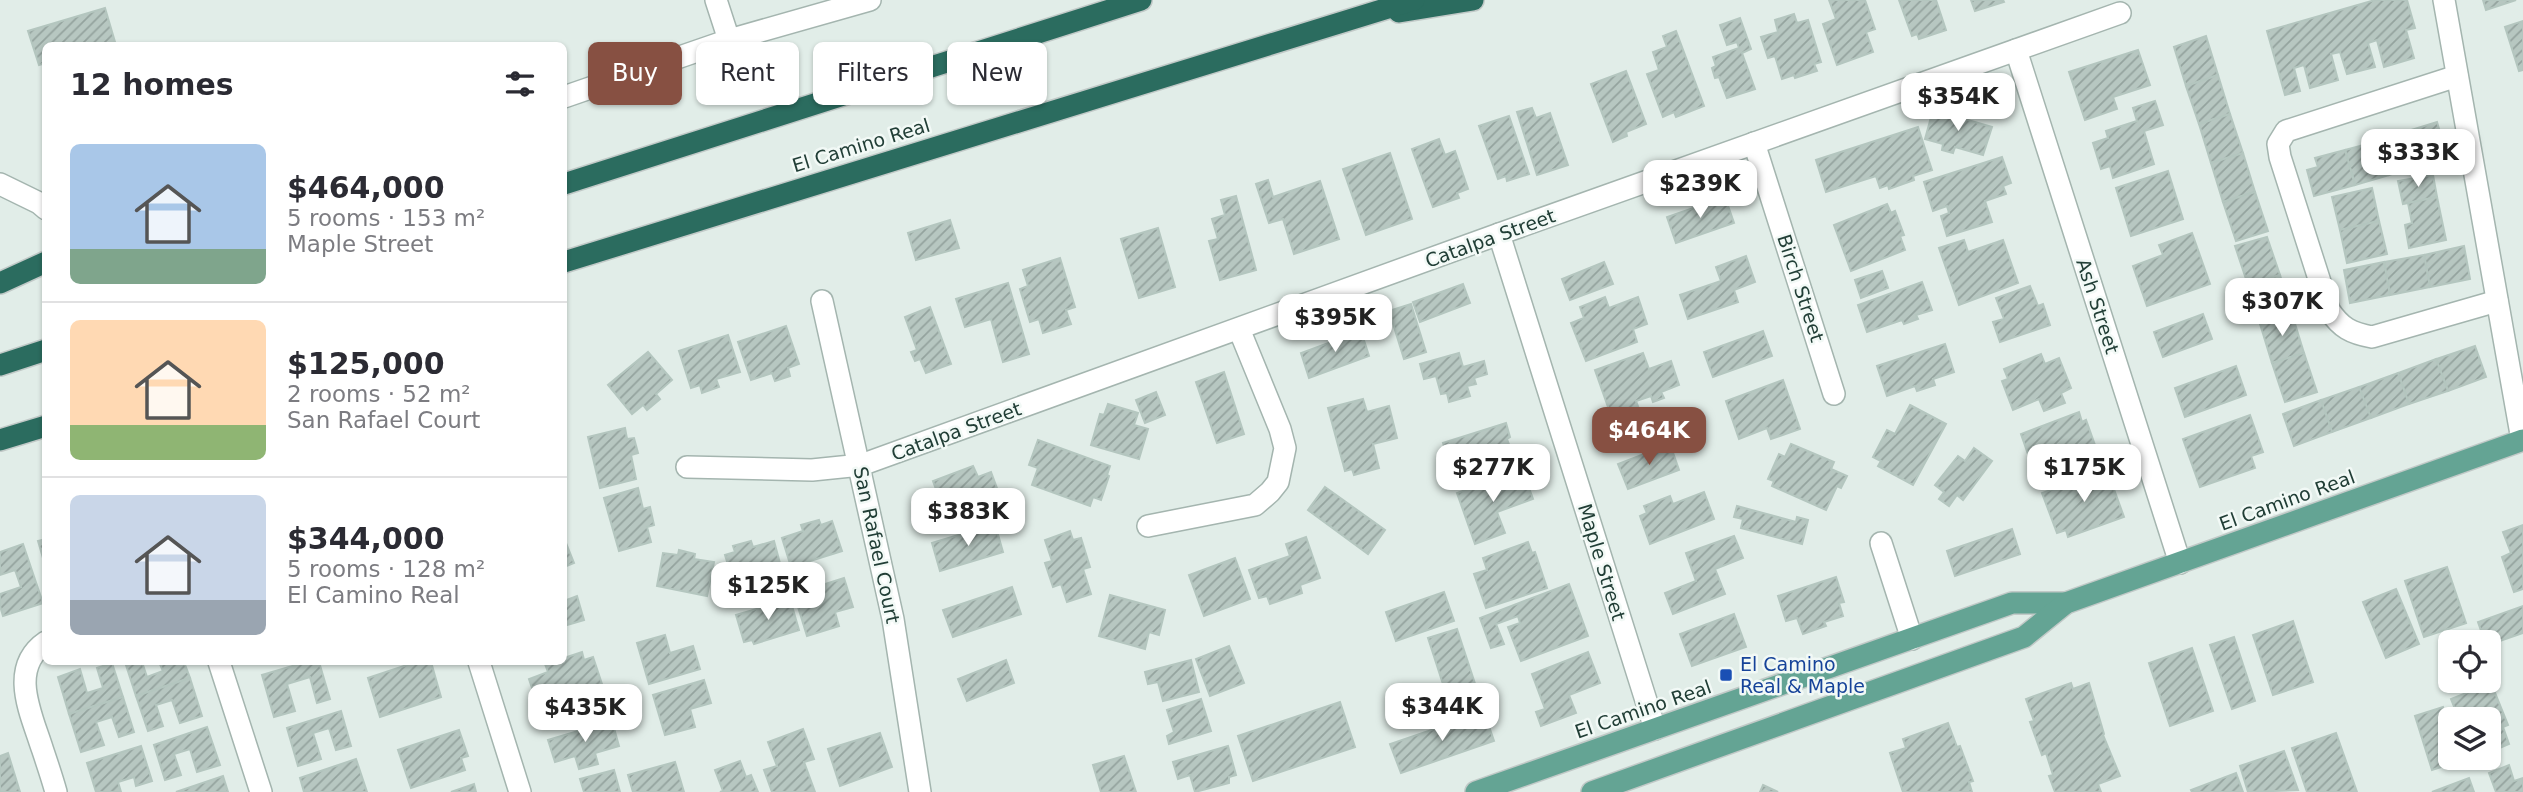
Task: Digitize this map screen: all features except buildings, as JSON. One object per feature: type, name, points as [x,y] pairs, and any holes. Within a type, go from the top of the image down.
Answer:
[{"type":"highway","points":[[567,183],[1141,0]]},
{"type":"highway","name":"El Camino Real","points":[[567,261],[1414,0]]},
{"type":"highway","points":[[1356,19],[1473,0]]},
{"type":"highway","points":[[0,283],[42,264]]},
{"type":"highway","points":[[0,365],[42,351]]},
{"type":"highway","points":[[0,440],[42,427]]},
{"type":"main road","name":"El Camino Real","points":[[1488,790],[2012,603],[2066,603],[2522,440]]},
{"type":"main road","name":"El Camino Real","points":[[1592,792],[2024,637],[2066,603]]},
{"type":"street","points":[[716,0],[729,40]]},
{"type":"street","points":[[567,96],[729,40],[870,0]]},
{"type":"street","points":[[2444,0],[2522,440]]},
{"type":"street","name":"Catalpa Street","points":[[687,467],[812,470],[860,466],[1499,234],[2120,13]]},
{"type":"street","name":"Ash Street","points":[[2016,50],[2180,563]]},
{"type":"street","points":[[2457,76],[2286,131],[2278,144],[2280,158],[2329,310],[2338,323],[2351,333],[2372,337],[2497,301]]},
{"type":"street","name":"Birch Street","points":[[1754,143],[1834,394]]},
{"type":"street","points":[[0,184],[42,206]]},
{"type":"street","name":"Maple Street","points":[[1499,234],[1655,729]]},
{"type":"street","name":"San Rafael Court","points":[[822,301],[893,619],[920,792]]},
{"type":"street","points":[[1148,526],[1255,505],[1278,482],[1285,448],[1280,429],[1239,329]]},
{"type":"street","points":[[1881,542],[1912,639]]},
{"type":"street","points":[[42,645],[29,662],[25,692],[56,792]]},
{"type":"street","points":[[220,665],[261,792]]},
{"type":"street","points":[[480,665],[520,792]]},
{"type":"place","name":"El Camino Real & Maple","points":[[1726,675]]}]
